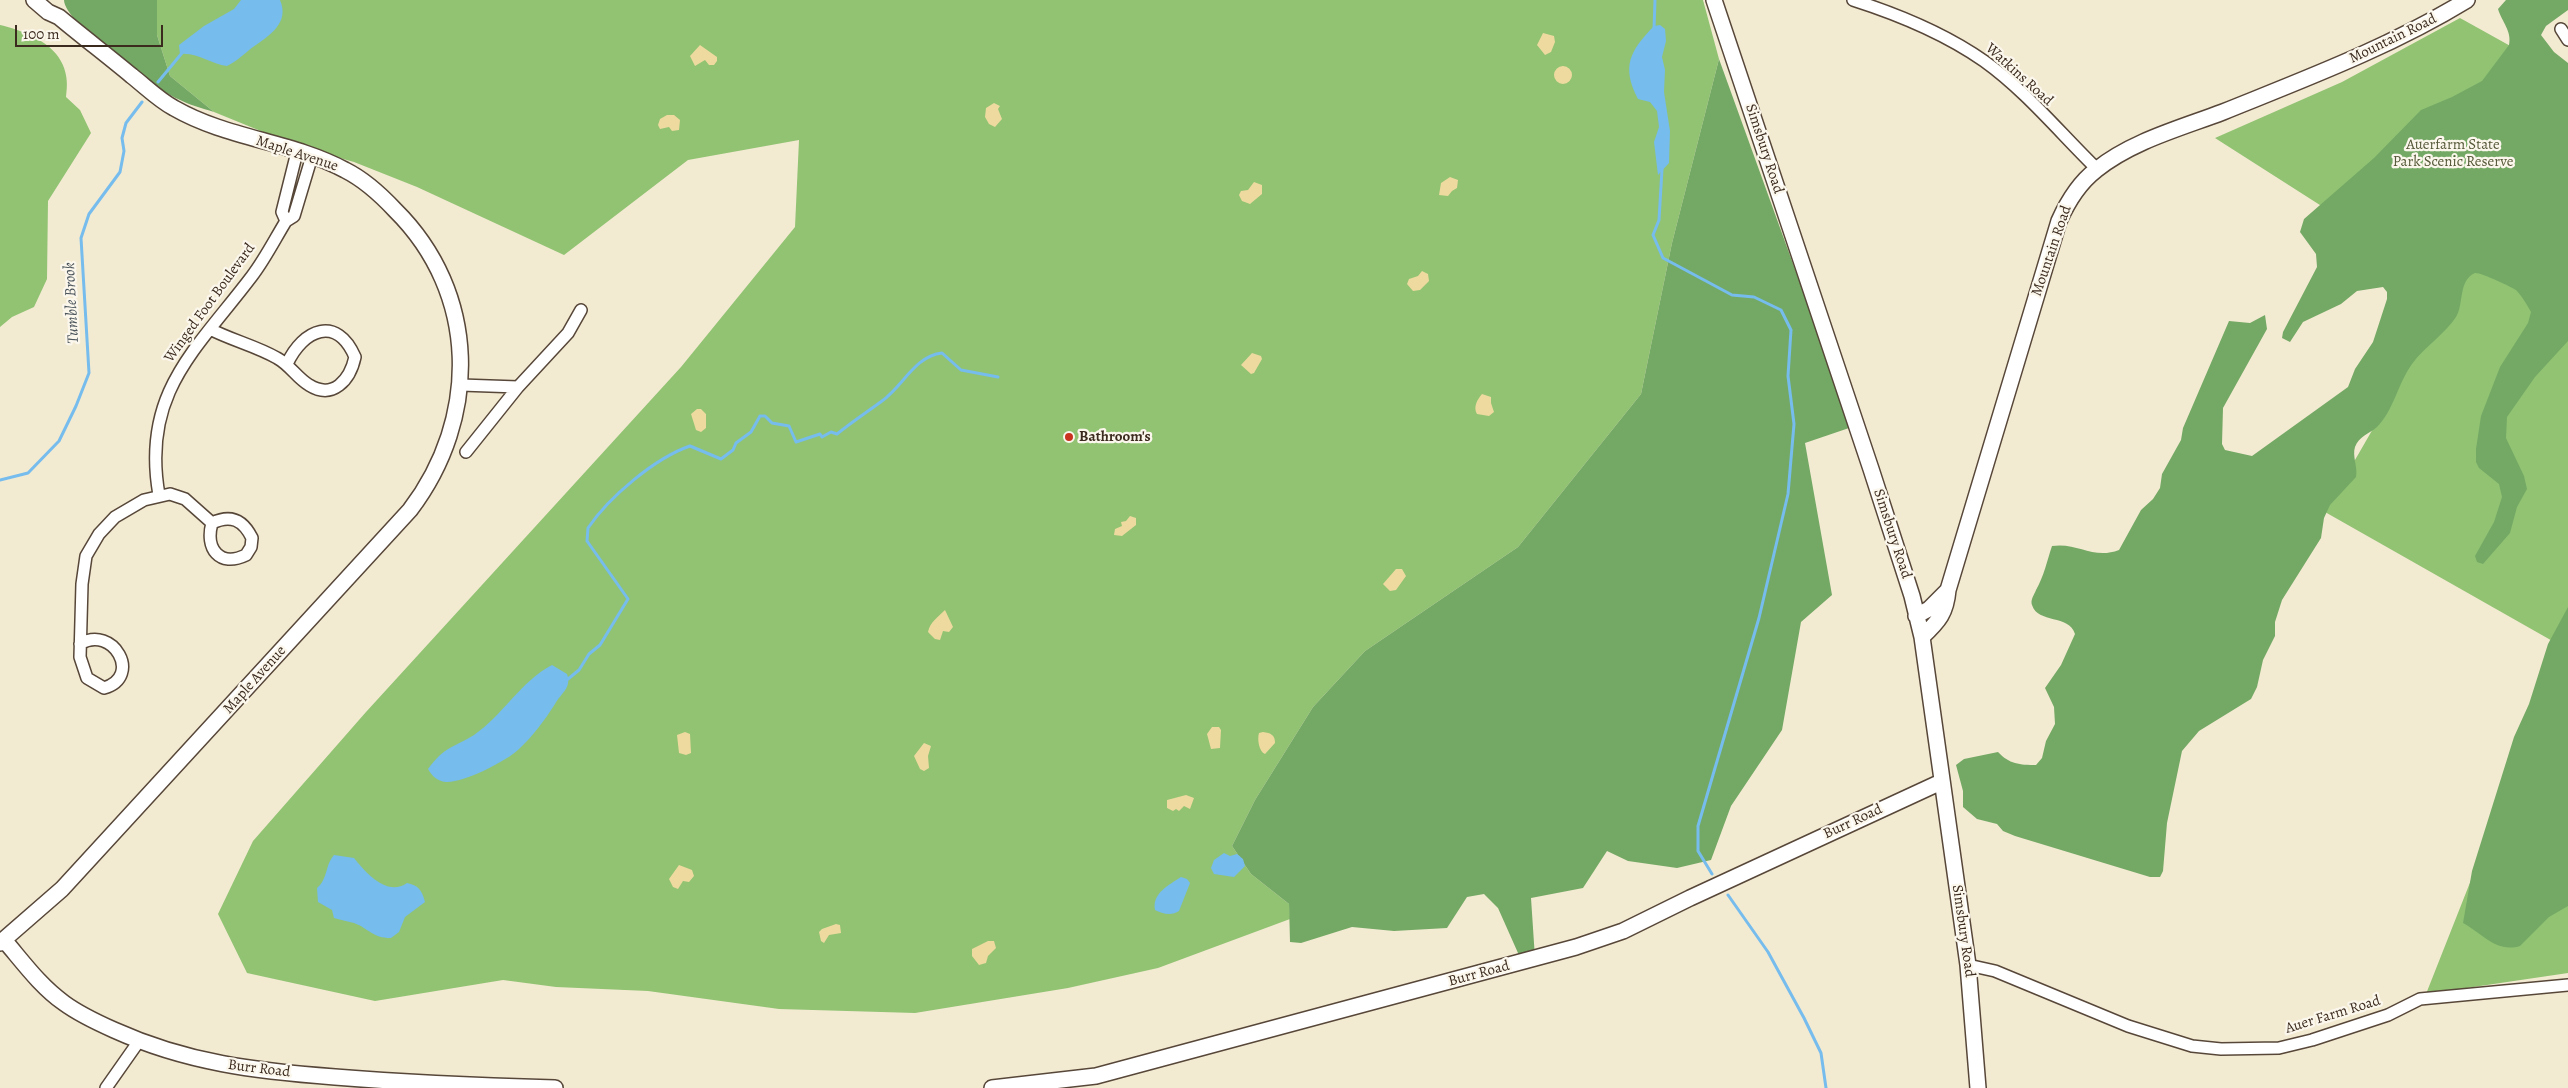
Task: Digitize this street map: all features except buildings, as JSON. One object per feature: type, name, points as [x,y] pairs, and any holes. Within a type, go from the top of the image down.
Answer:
[{"type":"street","name":"Maple Avenue","points":[[2,941],[62,889],[410,510],[429,485],[443,457],[453,426],[461,385],[459,335],[445,282],[429,252],[411,225],[381,195],[346,170],[304,154],[202,123],[173,108],[59,17],[48,12],[34,0]]},
{"type":"street","name":"Maple Avenue","points":[[52,0],[59,17]]},
{"type":"street","name":"Simsbury Road","points":[[1714,0],[1871,468],[1922,637],[1968,965],[1978,1088]]},
{"type":"street","name":"Watkins Road","points":[[1853,0],[1930,29],[1984,61],[2017,90],[2097,169]]},
{"type":"street","name":"Mountain Road","points":[[1922,637],[1936,624],[1946,608],[1948,590],[2059,221],[2072,195],[2097,169],[2139,145],[2390,43],[2467,0]]},
{"type":"street","points":[[2561,29],[2568,40]]},
{"type":"street","name":"Winged Foot Boulevard","points":[[158,495],[156,460],[161,408],[174,378],[253,274],[286,221],[294,216],[304,154]]},
{"type":"street","points":[[466,452],[518,387],[568,333],[582,310]]},
{"type":"street","points":[[210,329],[286,364],[311,386],[323,390],[336,388],[348,379],[355,358],[350,346],[342,337],[330,331],[317,331],[306,337],[286,364]]},
{"type":"street","points":[[461,385],[518,387]]},
{"type":"street","points":[[80,644],[88,639],[101,640],[116,649],[122,658],[122,668],[120,677],[111,686],[104,688],[86,678],[80,657],[80,644],[82,584],[86,556],[92,545],[115,517],[144,500],[158,495],[170,494],[185,499],[212,523]]},
{"type":"street","name":"Mountain Road","points":[[1916,616],[1929,609],[1948,590]]},
{"type":"street","name":"Burr Road","points":[[992,1088],[1096,1076],[1576,947],[1623,931],[1941,782]]},
{"type":"street","name":"Burr Road","points":[[2,941],[42,984],[62,1002],[81,1014],[139,1041],[173,1053],[209,1062],[291,1074],[448,1086],[555,1088]]},
{"type":"street","name":"Auer Farm Road","points":[[1968,965],[1995,971],[2128,1026],[2192,1046],[2221,1049],[2279,1048],[2312,1040],[2388,1015],[2420,999],[2568,985]]},
{"type":"street","points":[[106,1088],[139,1041]]},
{"type":"green space","points":[[64,0],[157,0],[157,35],[170,76],[214,112],[178,99],[132,69],[94,39],[79,24],[68,10]]},
{"type":"green space","points":[[157,0],[1703,0],[1719,59],[1672,243],[1641,394],[1518,547],[1365,651],[1313,707],[1255,800],[1232,846],[1251,874],[1289,904],[1290,919],[1158,968],[1068,988],[915,1013],[779,1009],[648,991],[556,987],[503,980],[375,1001],[247,973],[218,914],[253,841],[366,712],[681,367],[795,227],[799,140],[688,160],[564,255],[417,187],[354,162],[300,147],[214,112],[170,76],[157,35]]},
{"type":"green space","points":[[2506,0],[2568,0],[2568,10],[2546,26],[2541,35],[2554,52],[2568,63],[2568,341],[2535,377],[2507,417],[2506,438],[2524,476],[2527,489],[2517,507],[2510,533],[2483,564],[2477,562],[2475,556],[2494,522],[2502,497],[2499,484],[2479,468],[2476,462],[2481,416],[2500,367],[2528,323],[2531,312],[2516,290],[2489,277],[2475,273],[2466,281],[2456,317],[2446,330],[2422,352],[2407,371],[2383,420],[2357,443],[2354,454],[2356,477],[2330,505],[2324,518],[2321,538],[2282,600],[2275,622],[2275,636],[2263,660],[2257,687],[2251,699],[2199,731],[2182,751],[2167,823],[2163,871],[2160,877],[2150,877],[2015,836],[2003,831],[1997,824],[1977,819],[1963,807],[1963,791],[1956,765],[1964,759],[1998,752],[2006,759],[2015,763],[2036,765],[2042,758],[2046,741],[2055,724],[2054,707],[2045,688],[2061,665],[2075,634],[2067,624],[2040,615],[2032,605],[2032,599],[2052,546],[2070,546],[2101,553],[2119,550],[2141,510],[2153,499],[2160,488],[2162,474],[2181,440],[2183,428],[2229,321],[2250,323],[2265,315],[2267,329],[2223,408],[2222,444],[2225,450],[2252,456],[2348,387],[2355,369],[2373,342],[2387,299],[2387,292],[2383,287],[2357,291],[2341,304],[2303,322],[2290,342],[2282,338],[2283,332],[2317,267],[2316,254],[2300,232],[2304,219],[2374,158],[2421,110],[2452,97],[2482,81],[2509,45],[2508,31],[2498,9]]},
{"type":"green space","name":"Auerfarm State Park Scenic Reserve","points":[[2460,18],[2568,78],[2568,973],[2426,994],[2563,647],[2325,512],[2453,290],[2215,138],[2342,82]]},
{"type":"green space","points":[[0,25],[39,40],[58,57],[64,68],[67,81],[66,97],[80,110],[91,133],[48,201],[47,279],[34,307],[12,317],[0,327]]},
{"type":"green space","points":[[1719,59],[1852,427],[1805,443],[1832,595],[1801,622],[1782,730],[1731,806],[1711,860],[1677,868],[1628,861],[1607,851],[1583,888],[1531,898],[1535,958],[1522,962],[1498,908],[1484,894],[1467,897],[1447,928],[1394,931],[1352,927],[1301,943],[1290,942],[1289,904],[1251,874],[1232,846],[1255,800],[1313,707],[1365,651],[1518,547],[1641,394],[1672,243]]},
{"type":"green space","points":[[2568,607],[2568,906],[2549,917],[2520,946],[2504,947],[2490,941],[2463,923],[2472,871],[2514,737],[2529,704],[2548,644]]},
{"type":"sand","points":[[1543,33],[1554,36],[1555,42],[1551,52],[1545,55],[1537,45]]},
{"type":"sand","points":[[700,45],[717,57],[714,65],[709,65],[705,60],[695,66],[690,56]]},
{"type":"sand","points":[[1559,66],[1567,66],[1572,71],[1570,82],[1559,84],[1554,79],[1554,71]]},
{"type":"sand","points":[[994,103],[1000,106],[998,109],[1002,119],[995,127],[989,124],[985,117],[986,108]]},
{"type":"sand","points":[[667,115],[674,115],[680,120],[679,130],[672,131],[669,127],[660,129],[658,125],[660,119]]},
{"type":"sand","points":[[1450,177],[1458,180],[1457,188],[1448,196],[1439,195],[1441,183]]},
{"type":"sand","points":[[1254,182],[1262,185],[1262,194],[1250,204],[1242,201],[1239,195],[1241,191],[1248,190]]},
{"type":"sand","points":[[1422,271],[1428,274],[1429,281],[1420,290],[1413,291],[1407,284],[1409,279],[1418,276]]},
{"type":"sand","points":[[1252,353],[1261,356],[1262,359],[1254,373],[1251,374],[1241,365]]},
{"type":"sand","points":[[1482,394],[1491,397],[1494,412],[1489,416],[1477,414],[1475,409]]},
{"type":"sand","points":[[697,409],[701,409],[706,414],[706,428],[701,432],[696,430],[691,414]]},
{"type":"sand","points":[[1130,516],[1136,518],[1136,525],[1122,536],[1114,535],[1115,529],[1122,526],[1121,522],[1126,521]]},
{"type":"sand","points":[[1396,569],[1402,569],[1406,576],[1396,590],[1390,591],[1383,584]]},
{"type":"sand","points":[[945,610],[953,627],[949,632],[943,631],[940,640],[935,639],[928,632],[929,628]]},
{"type":"sand","points":[[1212,727],[1219,727],[1221,730],[1220,748],[1211,749],[1207,734]]},
{"type":"sand","points":[[685,732],[690,734],[691,753],[686,755],[679,753],[677,735]]},
{"type":"sand","points":[[1263,732],[1272,735],[1275,740],[1275,743],[1265,754],[1261,751],[1258,742],[1259,733]]},
{"type":"sand","points":[[924,743],[931,746],[928,756],[929,768],[924,771],[920,769],[914,756]]},
{"type":"sand","points":[[1186,795],[1194,798],[1190,809],[1184,806],[1179,811],[1176,809],[1173,811],[1167,808],[1167,800]]},
{"type":"sand","points":[[679,865],[692,870],[694,876],[689,882],[683,881],[678,889],[673,887],[669,879]]},
{"type":"sand","points":[[836,924],[840,925],[841,933],[829,935],[824,943],[821,941],[819,932]]},
{"type":"sand","points":[[988,941],[994,941],[996,948],[988,956],[986,963],[979,965],[972,956],[972,949]]},
{"type":"water","points":[[241,0],[280,0],[282,16],[276,28],[227,66],[198,56],[180,54],[179,45],[204,26],[234,9]]},
{"type":"water","points":[[1660,25],[1665,29],[1666,41],[1662,57],[1665,70],[1664,92],[1670,131],[1669,163],[1658,175],[1654,142],[1659,127],[1657,111],[1650,102],[1638,99],[1630,77],[1629,68],[1634,51],[1639,43],[1654,26]]},
{"type":"water","points":[[552,665],[567,674],[567,687],[538,728],[519,749],[495,765],[463,779],[446,782],[440,781],[433,776],[428,769],[439,756],[484,727],[521,689]]},
{"type":"water","points":[[1224,853],[1230,856],[1237,854],[1243,859],[1245,866],[1234,877],[1214,874],[1211,868],[1214,860]]},
{"type":"water","points":[[334,855],[354,858],[371,876],[385,885],[399,887],[407,883],[414,885],[421,891],[425,902],[405,917],[399,932],[391,938],[375,935],[359,925],[334,918],[332,910],[318,902],[317,888],[321,884]]},
{"type":"water","points":[[1181,877],[1187,879],[1190,883],[1179,911],[1167,914],[1155,910],[1156,899],[1162,890]]},
{"type":"waterway","points":[[1654,29],[1655,0]]},
{"type":"waterway","name":"Tumble Brook","points":[[158,82],[182,53]]},
{"type":"waterway","name":"Tumble Brook","points":[[0,480],[28,473],[59,441],[89,373],[81,238],[89,214],[120,172],[124,151],[122,138],[126,123],[142,102]]},
{"type":"waterway","points":[[1662,169],[1659,220],[1653,235],[1663,258],[1732,295],[1754,297],[1781,310],[1791,330],[1788,376],[1794,424],[1788,494],[1759,618],[1698,826],[1698,851],[1712,874]]},
{"type":"waterway","points":[[568,679],[579,670],[589,654],[600,645],[628,599],[587,541],[588,528],[620,492],[648,469],[690,446],[721,459],[733,450],[736,443],[751,432],[760,416],[765,416],[772,423],[789,426],[796,442],[820,434],[822,437],[831,432],[837,434],[890,395],[917,366],[933,355],[942,353],[961,370],[998,377]]},
{"type":"waterway","points":[[1728,895],[1768,952],[1804,1018],[1821,1053],[1826,1088]]},
{"type":"place","name":"Bathroom's","points":[[1069,437]]}]
